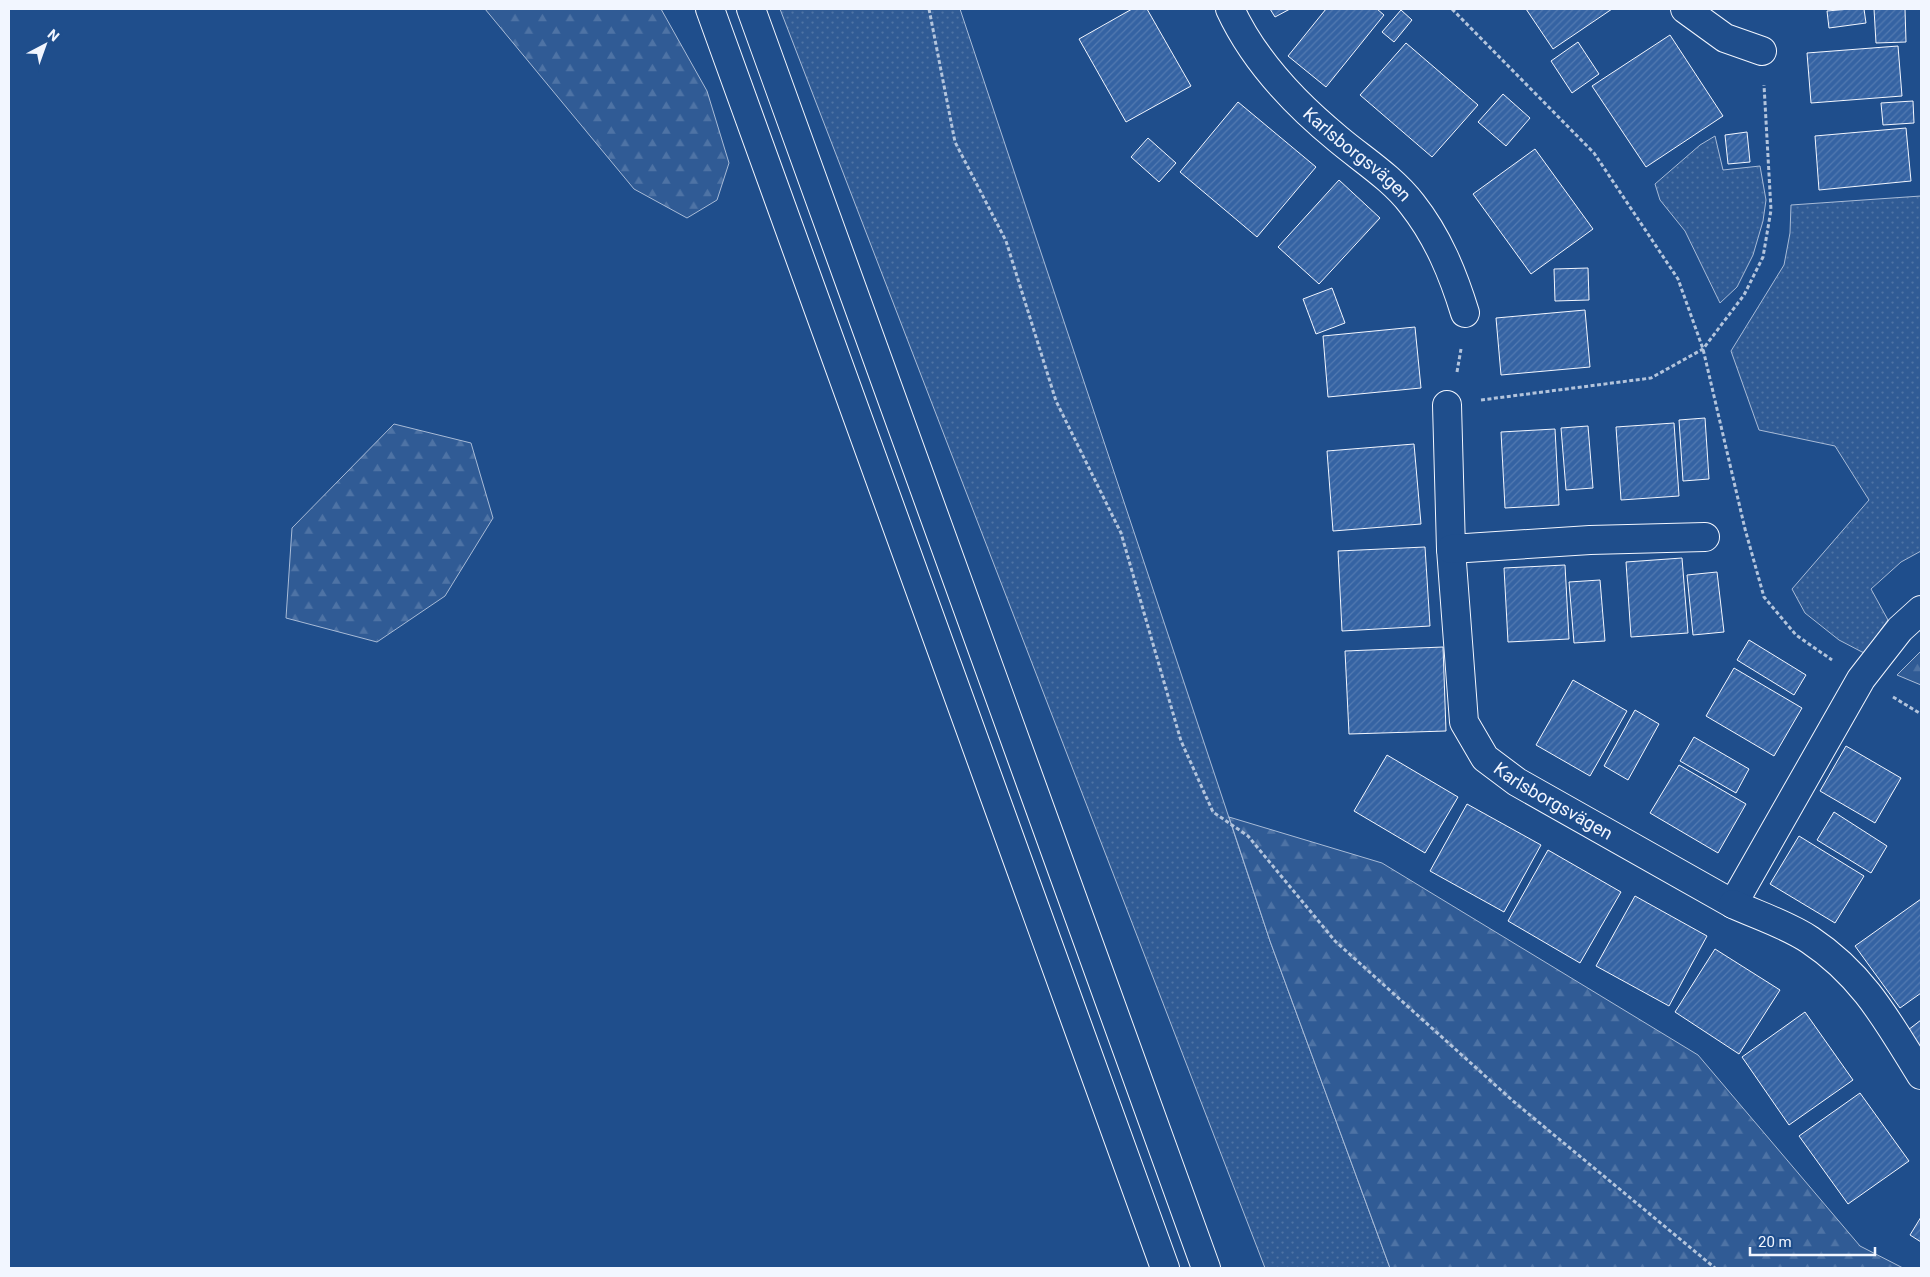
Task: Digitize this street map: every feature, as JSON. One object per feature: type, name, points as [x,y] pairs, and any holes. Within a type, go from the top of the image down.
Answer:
[{"type":"main road","points":[[710,9],[1165,1268]]},
{"type":"main road","points":[[751,9],[1206,1268]]},
{"type":"main road","name":"Karlsborgsvägen","points":[[1230,9],[1258,58],[1279,84],[1304,110],[1382,173],[1412,203],[1433,234],[1453,276],[1465,313]]},
{"type":"main road","points":[[1685,9],[1725,38],[1762,51]]},
{"type":"main road","name":"Karlsborgsvägen","points":[[1447,404],[1451,548],[1464,722],[1486,758],[1517,782],[1733,904],[1809,939],[1851,974],[1880,1007],[1921,1075]]},
{"type":"main road","points":[[1451,548],[1590,540],[1705,537]]},
{"type":"main road","points":[[1733,904],[1861,679],[1900,629],[1921,610]]},
{"type":"path","points":[[929,9],[955,142],[1006,241],[1056,400],[1121,533],[1181,741],[1213,812],[1248,836],[1335,941],[1513,1101],[1715,1268]]},
{"type":"path","points":[[1452,9],[1594,153],[1678,279],[1703,349],[1745,529],[1764,597],[1796,635],[1861,679],[1921,714]]},
{"type":"path","points":[[1465,313],[1460,360],[1447,404],[1651,378],[1703,349],[1744,295],[1763,257],[1771,210],[1762,51]]},
{"type":"green space","points":[[485,9],[661,9],[707,91],[729,163],[717,200],[687,218],[634,189]]},
{"type":"green space","points":[[780,9],[960,9],[1270,941],[1390,1268],[1265,1268]]},
{"type":"green space","points":[[1715,136],[1723,170],[1760,166],[1766,200],[1763,221],[1753,255],[1737,287],[1720,303],[1685,231],[1660,200],[1655,184],[1700,145]]},
{"type":"green space","points":[[1921,196],[1921,551],[1901,562],[1871,589],[1888,620],[1864,653],[1839,640],[1805,613],[1792,589],[1869,500],[1835,446],[1759,430],[1731,351],[1784,265],[1790,233],[1791,205]]},
{"type":"green space","points":[[394,424],[471,443],[493,518],[445,596],[377,642],[286,618],[292,528]]},
{"type":"green space","points":[[1921,651],[1921,685],[1897,675]]},
{"type":"green space","points":[[1229,817],[1382,863],[1698,1055],[1860,1246],[1903,1268],[1390,1268],[1270,941]]},
{"type":"building","points":[[1132,9],[1147,9],[1191,86],[1126,122],[1079,39]]},
{"type":"building","points":[[1270,9],[1290,9],[1275,17]]},
{"type":"building","points":[[1326,9],[1377,9],[1384,15],[1326,87],[1288,56]]},
{"type":"building","points":[[1526,9],[1612,9],[1553,49]]},
{"type":"building","points":[[1864,9],[1866,23],[1829,28],[1827,11]]},
{"type":"building","points":[[1874,9],[1905,9],[1906,42],[1876,43]]},
{"type":"building","points":[[1401,10],[1412,20],[1394,42],[1382,32]]},
{"type":"building","points":[[1670,35],[1723,116],[1646,167],[1592,86]]},
{"type":"building","points":[[1578,42],[1599,74],[1572,93],[1551,61]]},
{"type":"building","points":[[1406,43],[1478,105],[1432,157],[1360,95]]},
{"type":"building","points":[[1898,46],[1902,96],[1811,103],[1807,53]]},
{"type":"building","points":[[1503,94],[1530,118],[1506,146],[1478,122]]},
{"type":"building","points":[[1913,101],[1914,123],[1883,125],[1881,103]]},
{"type":"building","points":[[1238,102],[1316,167],[1257,237],[1180,172]]},
{"type":"building","points":[[1906,128],[1911,181],[1819,190],[1815,136]]},
{"type":"building","points":[[1747,132],[1750,162],[1728,164],[1725,135]]},
{"type":"building","points":[[1148,138],[1176,163],[1159,182],[1131,157]]},
{"type":"building","points":[[1535,149],[1593,229],[1531,274],[1473,194]]},
{"type":"building","points":[[1339,180],[1380,218],[1319,284],[1278,247]]},
{"type":"building","points":[[1588,268],[1589,300],[1555,301],[1554,269]]},
{"type":"building","points":[[1332,288],[1345,323],[1316,334],[1303,299]]},
{"type":"building","points":[[1585,310],[1590,367],[1501,375],[1496,318]]},
{"type":"building","points":[[1415,327],[1421,388],[1328,397],[1323,336]]},
{"type":"building","points":[[1705,418],[1709,479],[1683,481],[1679,420]]},
{"type":"building","points":[[1674,423],[1679,496],[1621,500],[1616,427]]},
{"type":"building","points":[[1588,426],[1593,488],[1566,490],[1561,428]]},
{"type":"building","points":[[1555,429],[1559,505],[1505,508],[1501,432]]},
{"type":"building","points":[[1414,444],[1421,524],[1333,531],[1327,451]]},
{"type":"building","points":[[1425,547],[1430,626],[1342,631],[1338,551]]},
{"type":"building","points":[[1682,558],[1688,633],[1631,637],[1626,562]]},
{"type":"building","points":[[1565,565],[1569,639],[1508,642],[1504,568]]},
{"type":"building","points":[[1717,572],[1724,632],[1693,635],[1687,575]]},
{"type":"building","points":[[1600,580],[1605,641],[1574,643],[1569,582]]},
{"type":"building","points":[[1749,640],[1806,675],[1794,695],[1737,660]]},
{"type":"building","points":[[1443,647],[1446,731],[1349,734],[1345,651]]},
{"type":"building","points":[[1734,668],[1802,708],[1774,756],[1706,716]]},
{"type":"building","points":[[1573,680],[1627,711],[1590,776],[1536,745]]},
{"type":"building","points":[[1635,710],[1659,724],[1628,780],[1604,766]]},
{"type":"building","points":[[1694,737],[1749,769],[1736,793],[1680,761]]},
{"type":"building","points":[[1846,746],[1901,778],[1875,823],[1820,791]]},
{"type":"building","points":[[1387,755],[1458,797],[1425,853],[1354,811]]},
{"type":"building","points":[[1679,765],[1746,804],[1718,853],[1650,813]]},
{"type":"building","points":[[1467,804],[1541,845],[1504,912],[1430,871]]},
{"type":"building","points":[[1834,812],[1887,846],[1871,873],[1817,840]]},
{"type":"building","points":[[1799,836],[1864,876],[1835,923],[1770,884]]},
{"type":"building","points":[[1548,850],[1621,892],[1580,963],[1508,921]]},
{"type":"building","points":[[1635,896],[1707,936],[1669,1006],[1596,966]]},
{"type":"building","points":[[1921,899],[1921,993],[1900,1008],[1855,946]]},
{"type":"building","points":[[1715,949],[1780,990],[1739,1054],[1675,1012]]},
{"type":"building","points":[[1805,1012],[1853,1080],[1789,1125],[1742,1057]]},
{"type":"building","points":[[1921,1020],[1921,1048],[1908,1030]]},
{"type":"building","points":[[1860,1093],[1909,1161],[1848,1204],[1799,1136]]},
{"type":"building","points":[[1921,1217],[1921,1242],[1910,1235]]}]
